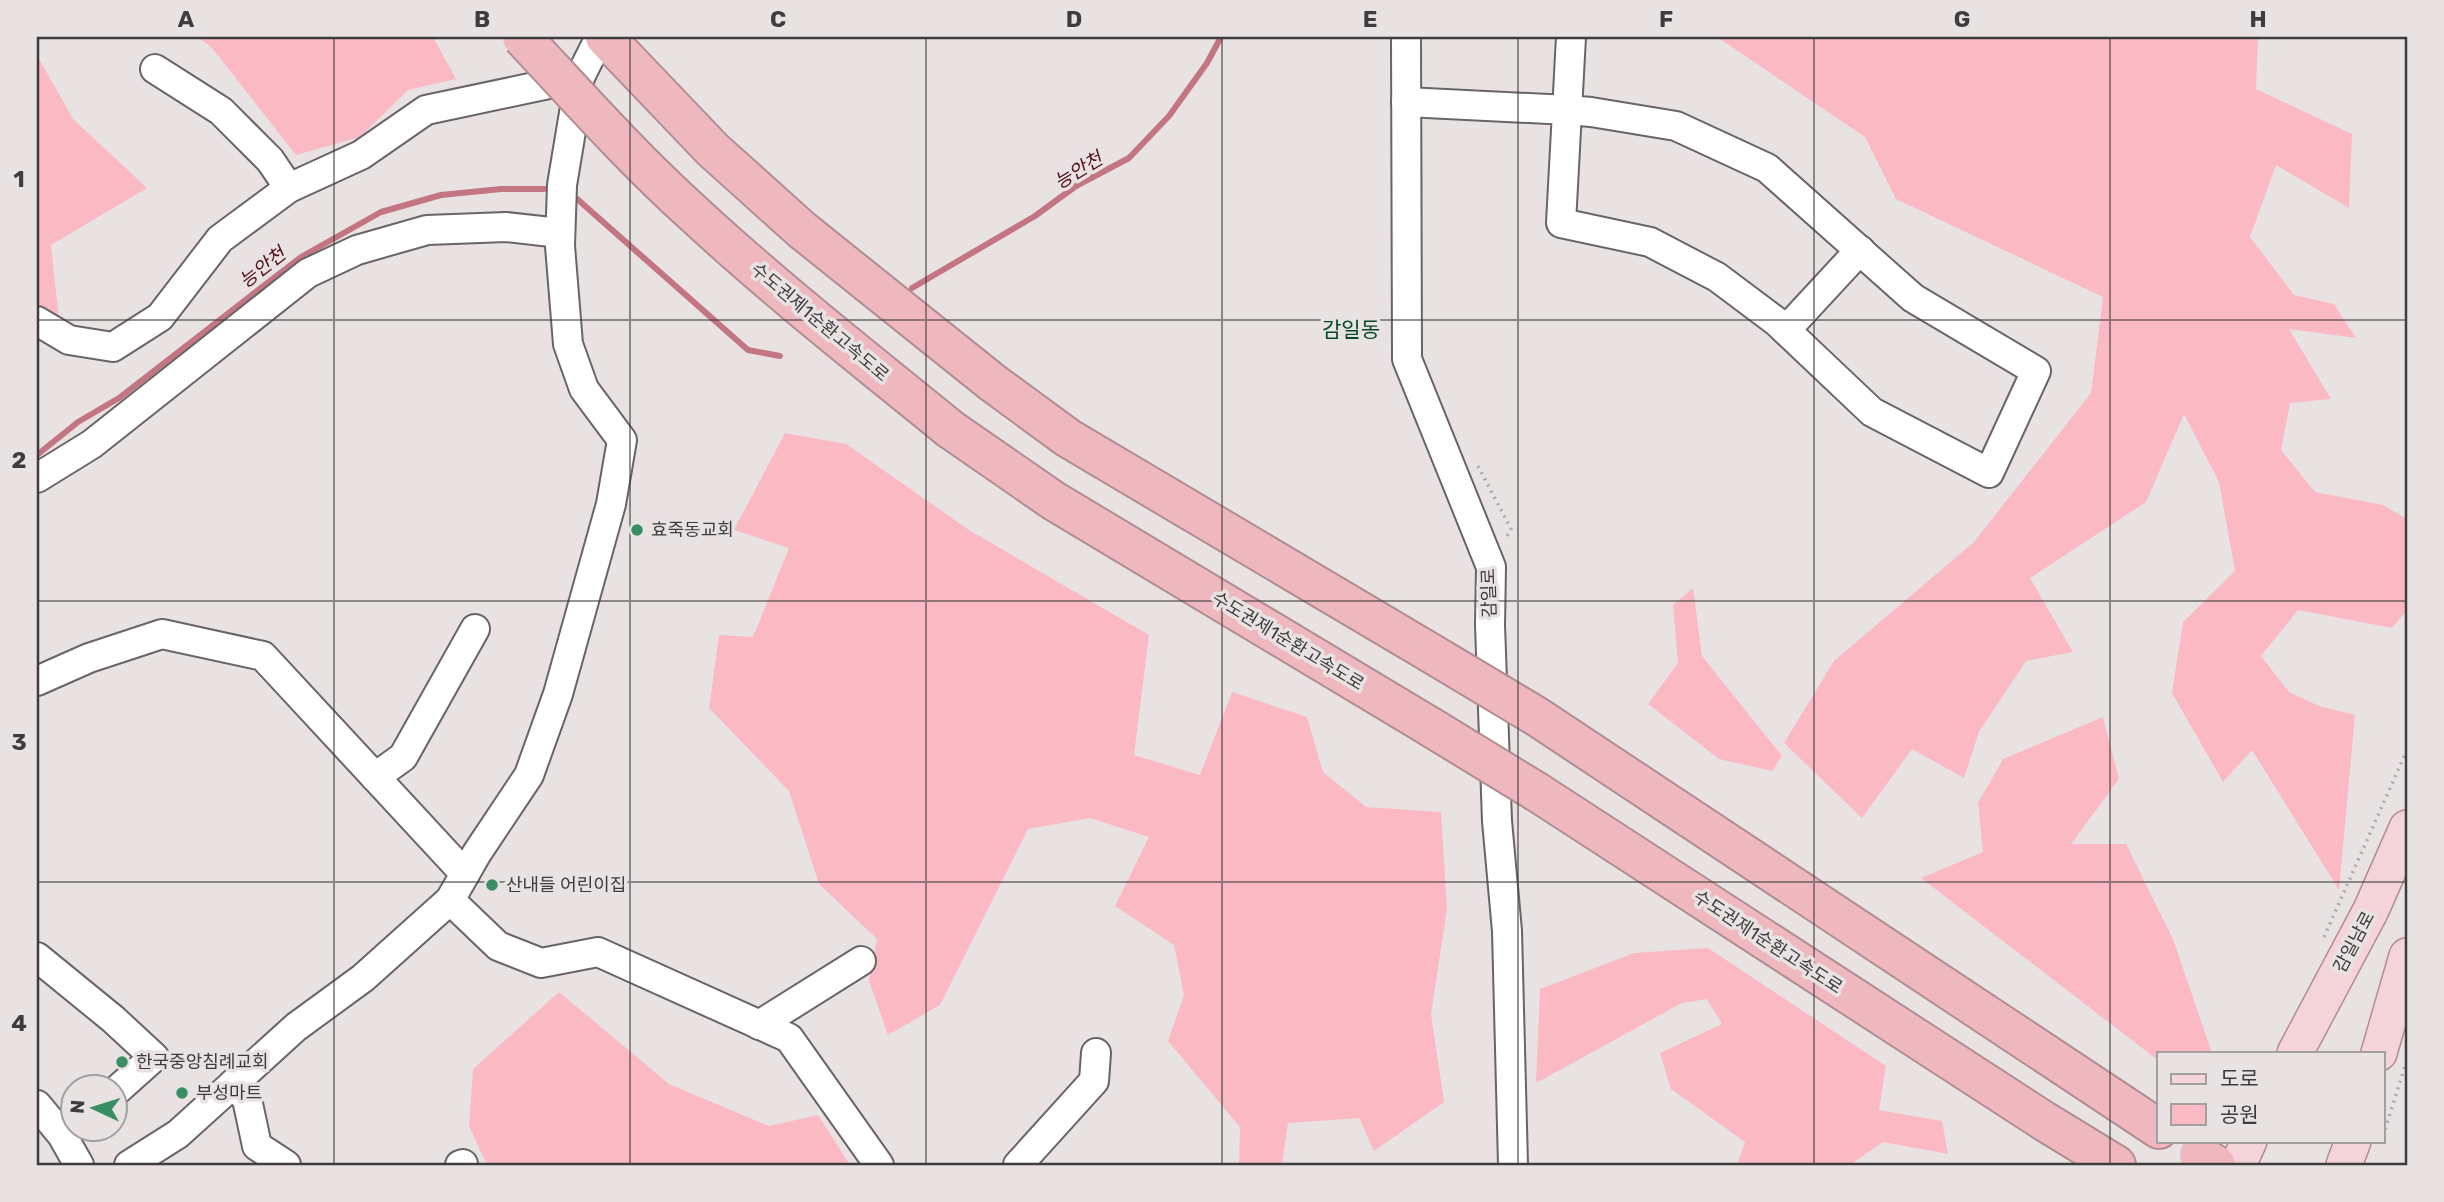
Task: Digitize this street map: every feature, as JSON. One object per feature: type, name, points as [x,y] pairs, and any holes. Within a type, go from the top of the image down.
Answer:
[{"type":"highway","name":"수도권제1순환고속도로","points":[[522,37],[634,157],[692,213],[789,299],[950,429],[1054,501],[1537,792],[2116,1165]]},
{"type":"highway","points":[[606,37],[723,159],[802,230],[993,383],[1068,438],[1536,716],[2157,1128]]},
{"type":"main road","name":"감일남로","points":[[2296,1052],[2371,910],[2407,828]]},
{"type":"main road","points":[[2379,1052],[2407,956]]},
{"type":"main road","points":[[2238,1165],[2249,1142]]},
{"type":"main road","points":[[2344,1165],[2353,1142]]},
{"type":"street","points":[[129,1165],[178,1134],[296,1027],[363,978],[450,900],[529,775],[558,694],[611,504],[622,440],[584,389],[568,344],[560,233],[562,185],[580,77],[600,37]]},
{"type":"street","name":"감일로","points":[[1405,37],[1407,359],[1491,567],[1490,625],[1496,795],[1507,931],[1513,1165]]},
{"type":"street","points":[[1406,102],[1568,110],[1591,112],[1676,126],[1767,168],[1913,299],[2036,371],[1989,473],[1872,412],[1786,330],[1717,276],[1650,242],[1562,223],[1568,110],[1571,37]]},
{"type":"street","points":[[155,69],[221,111],[270,160],[289,188]]},
{"type":"street","points":[[37,321],[69,340],[113,348],[160,317],[220,239],[289,188],[362,155],[426,110],[580,77]]},
{"type":"street","points":[[37,478],[92,444],[308,274],[358,250],[427,230],[506,227],[560,233]]},
{"type":"street","points":[[1786,330],[1860,250]]},
{"type":"street","points":[[376,778],[403,757],[475,629]]},
{"type":"street","points":[[37,681],[89,658],[162,634],[263,656],[465,874]]},
{"type":"street","points":[[450,900],[498,946],[541,963],[598,952],[789,1038],[879,1165]]},
{"type":"street","points":[[37,957],[113,1019],[154,1057],[130,1078]]},
{"type":"street","points":[[760,1025],[861,961]]},
{"type":"street","points":[[1018,1165],[1094,1081],[1096,1053]]},
{"type":"street","points":[[233,1084],[247,1098],[257,1146],[286,1165]]},
{"type":"street","points":[[37,1105],[60,1125]]},
{"type":"street","points":[[72,1142],[79,1165]]},
{"type":"path","points":[[1472,456],[1511,529],[1491,567]]},
{"type":"path","points":[[2322,941],[2407,750]]},
{"type":"path","points":[[2384,1133],[2407,1057]]},
{"type":"green space","points":[[198,37],[433,37],[456,79],[408,90],[360,137],[296,155],[212,48]]},
{"type":"green space","points":[[1717,37],[2258,37],[2256,89],[2352,134],[2349,208],[2276,165],[2250,237],[2294,295],[2334,304],[2356,338],[2289,329],[2331,399],[2290,403],[2281,450],[2315,492],[2383,505],[2407,519],[2407,610],[2392,628],[2298,610],[2261,656],[2289,692],[2319,706],[2355,715],[2339,890],[2252,750],[2223,782],[2172,693],[2183,622],[2235,571],[2219,482],[2184,414],[2146,502],[2030,578],[2073,652],[2026,661],[1979,732],[1964,778],[1912,749],[1862,818],[1784,743],[1834,661],[1974,542],[2091,393],[2103,297],[1896,199],[1865,137]]},
{"type":"green space","points":[[37,55],[73,119],[147,188],[51,245],[59,320],[37,302]]},
{"type":"green space","points":[[785,433],[846,444],[969,530],[1149,635],[1134,755],[1200,775],[1232,692],[1307,717],[1323,772],[1366,807],[1441,812],[1447,909],[1431,1014],[1444,1102],[1374,1151],[1359,1118],[1288,1123],[1282,1165],[1239,1165],[1240,1127],[1168,1041],[1184,995],[1174,945],[1115,906],[1149,837],[1090,818],[1028,829],[940,1005],[888,1035],[869,981],[877,939],[819,884],[789,791],[709,708],[719,635],[753,637],[789,548],[734,530]]},
{"type":"green space","points":[[1693,588],[1702,656],[1782,756],[1772,771],[1719,759],[1648,704],[1678,663],[1673,605]]},
{"type":"green space","points":[[2103,717],[2119,779],[2071,844],[2126,844],[2173,939],[2212,1052],[2157,1052],[2157,1059],[1921,878],[1983,852],[1978,803],[2003,759]]},
{"type":"green space","points":[[1708,948],[1886,1066],[1879,1110],[1942,1121],[1948,1154],[1883,1142],[1850,1165],[1737,1165],[1745,1142],[1671,1089],[1660,1053],[1722,1024],[1707,999],[1682,1003],[1536,1083],[1540,989],[1634,953]]},
{"type":"green space","points":[[559,992],[669,1084],[769,1126],[818,1115],[850,1165],[487,1165],[469,1126],[473,1069]]},
{"type":"waterway","name":"능안천","points":[[912,288],[1035,216],[1076,186],[1129,158],[1169,116],[1207,63],[1221,37]]},
{"type":"waterway","name":"능안천","points":[[37,455],[78,422],[119,398],[301,257],[381,212],[441,195],[501,189],[544,189]]},
{"type":"waterway","name":"능안천","points":[[576,198],[748,350],[780,356]]},
{"type":"place","name":"효죽동교회","points":[[637,530]]},
{"type":"place","name":"산내들 어린이집","points":[[492,885]]},
{"type":"place","name":"한국중앙침례교회","points":[[122,1062]]},
{"type":"place","name":"부성마트","points":[[182,1093]]},
{"type":"district","name":"감일동","points":[[1351,330]]}]
